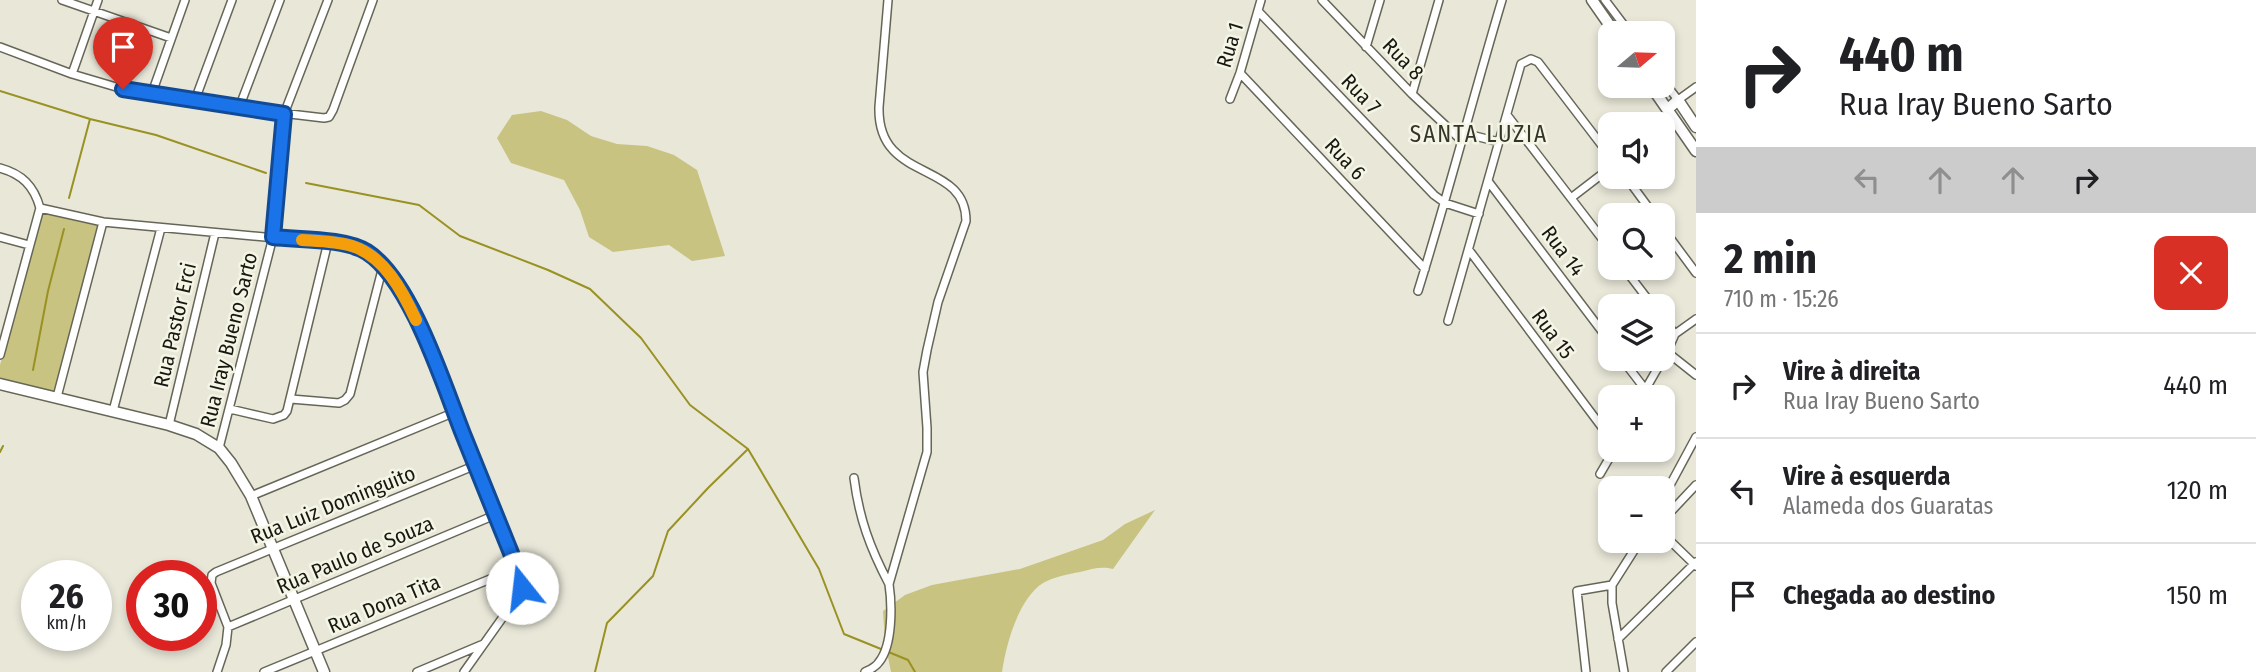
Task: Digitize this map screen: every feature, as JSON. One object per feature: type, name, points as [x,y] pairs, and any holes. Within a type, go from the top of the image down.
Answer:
[{"type":"street","points":[[62,0],[171,38]]},
{"type":"street","points":[[72,74],[98,0]]},
{"type":"street","points":[[152,93],[185,0]]},
{"type":"street","points":[[195,100],[232,0]]},
{"type":"street","points":[[239,108],[281,0]]},
{"type":"street","name":"Rua Iray Bueno Sarto","points":[[219,448],[273,237],[284,114],[328,0]]},
{"type":"street","points":[[0,47],[72,74],[123,89],[239,108],[324,118],[329,117],[333,110],[373,0]]},
{"type":"street","points":[[888,0],[879,115],[883,136],[890,148],[902,159],[944,182],[961,197],[966,211],[966,221],[938,302],[923,372],[927,452],[889,583]]},
{"type":"street","name":"Rua 1","points":[[1230,99],[1261,0]]},
{"type":"street","name":"Rua 8","points":[[1322,0],[1412,94],[1462,137],[1499,142]]},
{"type":"street","points":[[1366,47],[1380,0]]},
{"type":"street","points":[[1412,94],[1439,0]]},
{"type":"street","points":[[1418,292],[1502,0]]},
{"type":"street","points":[[1592,0],[1607,21]]},
{"type":"street","points":[[1605,0],[1621,21]]},
{"type":"street","name":"Rua 7","points":[[1258,11],[1423,185],[1445,202],[1479,214]]},
{"type":"street","points":[[1448,321],[1521,64],[1531,59],[1538,62],[1598,140]]},
{"type":"street","name":"Rua 6","points":[[1240,73],[1425,269]]},
{"type":"street","points":[[1668,109],[1696,87]]},
{"type":"street","points":[[1675,96],[1696,127]]},
{"type":"street","points":[[1660,98],[1670,112]]},
{"type":"street","points":[[1507,115],[1598,233]]},
{"type":"street","points":[[1675,121],[1696,151]]},
{"type":"street","points":[[0,168],[15,172],[28,183],[37,195],[40,208],[0,355]]},
{"type":"street","points":[[1571,198],[1598,177]]},
{"type":"street","name":"Rua 14","points":[[1488,181],[1598,326]]},
{"type":"street","points":[[40,208],[103,222],[350,245],[367,252],[383,266],[409,305],[522,583],[520,593],[464,672]]},
{"type":"street","points":[[57,397],[103,222]]},
{"type":"street","points":[[113,411],[161,228]]},
{"type":"street","name":"Rua Pastor Erci","points":[[169,425],[215,233]]},
{"type":"street","points":[[0,237],[29,244]]},
{"type":"street","points":[[230,409],[273,419],[284,415],[291,399],[328,242]]},
{"type":"street","points":[[1675,245],[1696,273]]},
{"type":"street","name":"Rua 15","points":[[1469,250],[1598,422]]},
{"type":"street","points":[[291,399],[339,403],[350,394],[383,266]]},
{"type":"street","points":[[1633,280],[1644,294]]},
{"type":"street","points":[[0,310],[11,313]]},
{"type":"street","points":[[1675,334],[1696,319]]},
{"type":"street","points":[[1675,358],[1696,375]]},
{"type":"street","points":[[1631,371],[1642,385]]},
{"type":"street","points":[[0,384],[169,425],[196,434],[219,448],[251,496],[324,672]]},
{"type":"street","points":[[251,496],[454,412]]},
{"type":"street","points":[[1675,478],[1696,437]]},
{"type":"street","points":[[1600,474],[1607,462]]},
{"type":"street","name":"Rua Luiz Dominguito","points":[[228,627],[211,583],[212,575],[216,572],[475,465]]},
{"type":"street","points":[[854,478],[858,510],[877,561],[889,583],[892,599],[883,656],[877,666],[865,672]]},
{"type":"street","points":[[1675,507],[1696,485]]},
{"type":"street","points":[[1675,495],[1682,499]]},
{"type":"street","name":"Rua Paulo de Souza","points":[[228,627],[495,515]]},
{"type":"street","points":[[1618,639],[1695,564],[1675,545]]},
{"type":"street","points":[[1624,672],[1612,603],[1612,585],[1632,553]]},
{"type":"street","name":"Rua Dona Tita","points":[[264,672],[517,568]]},
{"type":"street","points":[[1586,672],[1577,591],[1612,585]]},
{"type":"street","points":[[217,672],[226,645],[228,627]]},
{"type":"street","points":[[1666,672],[1696,642]]},
{"type":"street","points":[[417,672],[482,645]]},
{"type":"shaded area","points":[[541,111],[567,120],[591,136],[617,144],[647,146],[674,155],[697,170],[725,256],[692,261],[669,245],[613,252],[589,237],[580,210],[564,180],[511,163],[497,138],[512,115]]},
{"type":"shaded area","points":[[42,212],[100,225],[55,393],[0,381],[0,365]]},
{"type":"shaded area","points":[[1155,510],[1113,569],[1096,568],[1061,576],[1034,590],[1015,623],[1002,672],[891,672],[883,611],[905,595],[932,585],[1020,569],[1103,540],[1125,524]]},
{"type":"waterway","points":[[0,91],[90,119],[156,135],[266,173]]},
{"type":"waterway","points":[[69,198],[90,119]]},
{"type":"waterway","points":[[306,183],[419,205],[460,236],[590,289],[641,338],[690,405],[748,449],[819,569],[844,634],[881,649]]},
{"type":"waterway","points":[[33,370],[48,291],[64,229]]},
{"type":"waterway","points":[[0,452],[3,446]]},
{"type":"waterway","points":[[595,672],[607,623],[653,576],[668,531],[748,449]]},
{"type":"waterway","points":[[886,651],[908,660],[915,672]]},
{"type":"slow traffic","points":[[302,240],[350,245],[367,252],[383,266],[395,282],[416,320]]},
{"type":"district","name":"SANTA LUZIA","points":[[1479,134]]},
{"type":"route","points":[[123,89],[284,114],[273,237],[350,245],[367,252],[383,266],[395,282],[427,344],[517,568],[522,588]]}]
